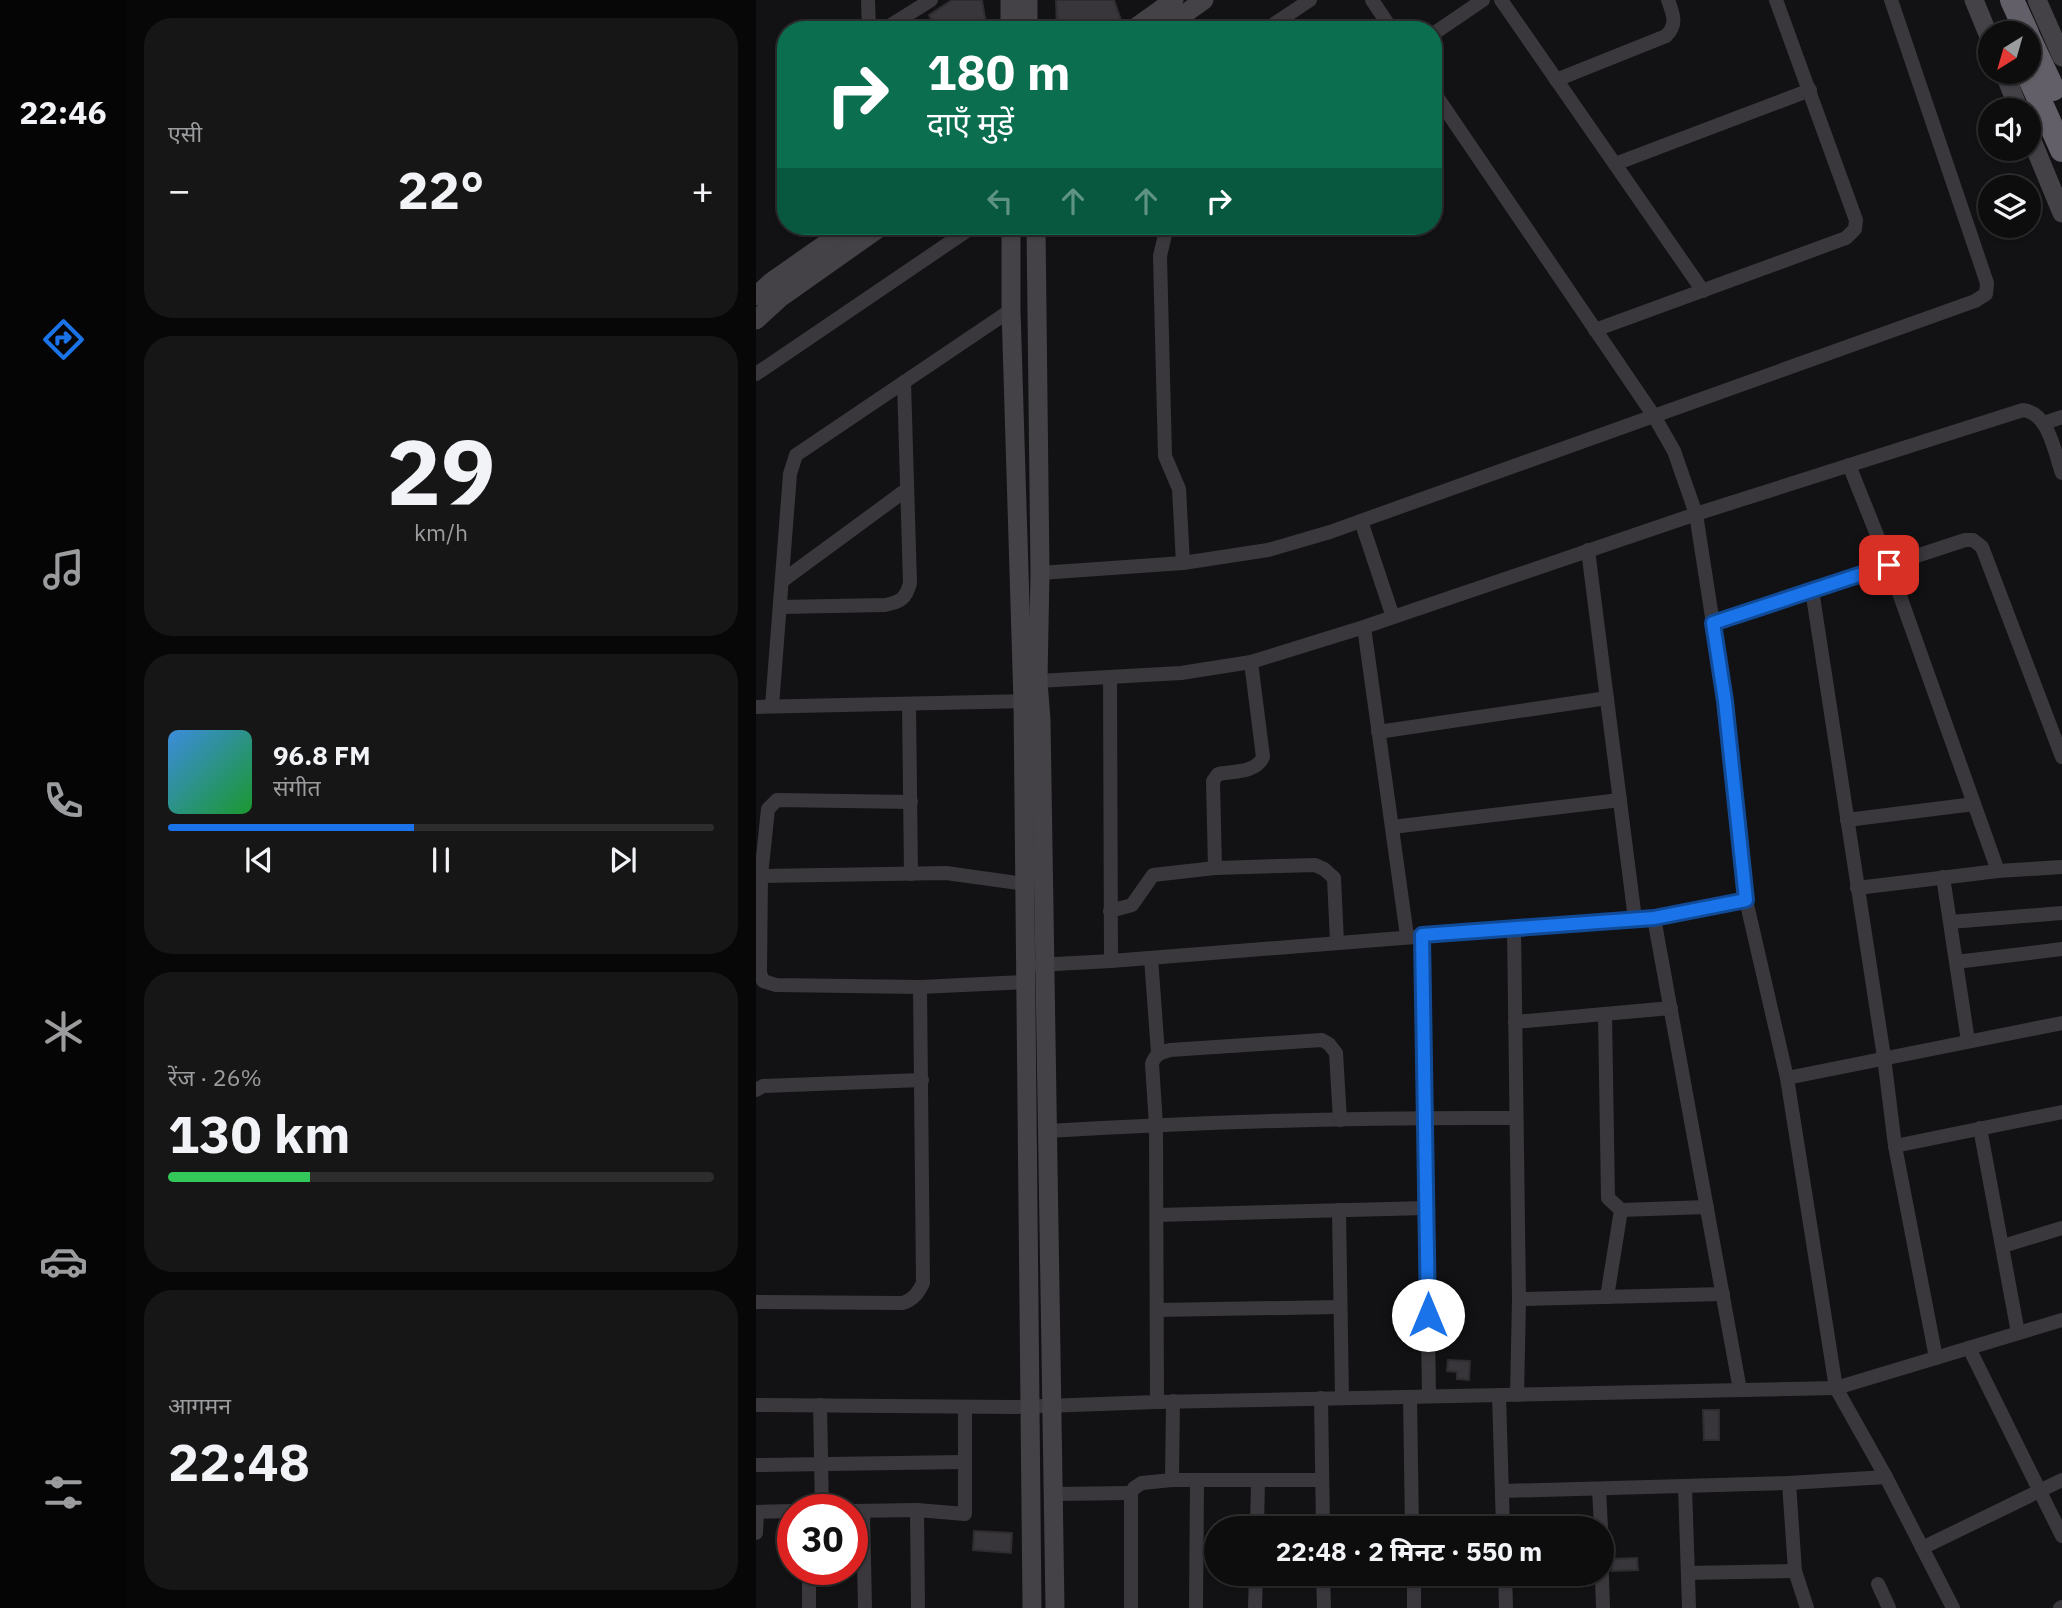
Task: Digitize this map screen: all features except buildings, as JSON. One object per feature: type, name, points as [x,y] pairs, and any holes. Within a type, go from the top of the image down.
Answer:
[{"type":"highway","points":[[1995,0],[2005,21]]},
{"type":"highway","points":[[2012,0],[2022,21]]},
{"type":"highway","points":[[2041,63],[2062,109]]},
{"type":"highway","points":[[2032,84],[2062,150]]},
{"type":"street","points":[[868,0],[869,21]]},
{"type":"street","points":[[897,21],[931,0]]},
{"type":"street","points":[[1010,0],[1010,21]]},
{"type":"street","points":[[1028,0],[1028,21]]},
{"type":"street","points":[[1145,21],[1174,0]]},
{"type":"street","points":[[1175,21],[1204,0]]},
{"type":"street","points":[[1278,21],[1310,0]]},
{"type":"street","points":[[1372,0],[1386,21]]},
{"type":"street","points":[[1442,28],[1483,0]]},
{"type":"street","points":[[1501,0],[1703,290]]},
{"type":"street","points":[[1556,80],[1666,36],[1674,24],[1674,15],[1668,0]]},
{"type":"street","points":[[1595,330],[1846,238],[1855,229],[1856,220],[1776,0]]},
{"type":"street","points":[[1040,573],[1183,563],[1268,550],[1361,521],[1975,301],[1986,294],[1987,283],[1891,0]]},
{"type":"street","points":[[1974,0],[1983,21]]},
{"type":"street","points":[[2037,0],[2062,57]]},
{"type":"street","points":[[1615,164],[1810,90]]},
{"type":"street","points":[[1442,104],[1654,416],[1674,451],[1696,514],[1725,701],[1746,900],[1787,1078],[1836,1388],[1886,1477],[1953,1608]]},
{"type":"street","points":[[2040,161],[2062,213]]},
{"type":"street","points":[[756,296],[771,282],[839,235]]},
{"type":"street","points":[[756,320],[780,298],[869,235]]},
{"type":"street","points":[[756,374],[961,235]]},
{"type":"street","points":[[1011,235],[1011,310],[1031,701],[1032,1608]]},
{"type":"street","points":[[1035,235],[1040,573],[1038,681],[1031,701],[1025,884],[1048,1132],[1055,1608]]},
{"type":"street","points":[[1165,235],[1160,256],[1165,456],[1179,489],[1183,563]]},
{"type":"street","points":[[772,706],[790,474],[796,455],[1011,310]]},
{"type":"street","points":[[780,607],[885,604],[898,602],[907,596],[910,583],[904,382]]},
{"type":"street","points":[[1038,681],[1181,673],[1251,662],[1364,627],[1696,514],[2023,410],[2033,411],[2044,423],[2062,473]]},
{"type":"street","points":[[2044,423],[2062,416]]},
{"type":"street","points":[[1849,465],[1889,565],[1998,871]]},
{"type":"street","points":[[782,581],[906,489]]},
{"type":"street","points":[[1361,521],[1393,617]]},
{"type":"street","points":[[1713,623],[1965,540],[1973,540],[1982,547],[2062,757]]},
{"type":"street","points":[[1588,551],[1635,919]]},
{"type":"street","points":[[1812,590],[1884,1057],[1895,1146],[1936,1358]]},
{"type":"street","points":[[1364,627],[1392,827],[1415,936],[1426,1118],[1429,1396]]},
{"type":"street","points":[[1215,868],[1213,781],[1218,774],[1253,768],[1263,757],[1251,662]]},
{"type":"street","points":[[1110,677],[1111,961]]},
{"type":"street","points":[[1378,732],[1607,698]]},
{"type":"street","points":[[756,707],[1031,701]]},
{"type":"street","points":[[909,704],[911,874]]},
{"type":"street","points":[[911,802],[777,800],[768,809],[761,876],[760,972],[763,981],[776,985],[920,987],[1111,961],[1654,918],[1746,900]]},
{"type":"street","points":[[1392,827],[1620,800]]},
{"type":"street","points":[[1847,820],[1974,804]]},
{"type":"street","points":[[1110,911],[1132,905],[1153,875],[1215,868],[1315,865],[1334,878],[1337,942]]},
{"type":"street","points":[[1857,888],[1998,871],[2062,867]]},
{"type":"street","points":[[761,876],[946,873],[1025,884]]},
{"type":"street","points":[[1942,877],[1968,1041]]},
{"type":"street","points":[[1950,922],[2062,913]]},
{"type":"street","points":[[1654,918],[1740,1390]]},
{"type":"street","points":[[1514,928],[1519,1299],[1517,1395]]},
{"type":"street","points":[[1956,962],[2062,949]]},
{"type":"street","points":[[1151,958],[1158,1054],[1152,1064],[1156,1125],[1157,1402]]},
{"type":"street","points":[[756,1302],[903,1303],[918,1293],[923,1283],[920,987]]},
{"type":"street","points":[[1515,1022],[1671,1008]]},
{"type":"street","points":[[1605,1014],[1608,1198],[1621,1210],[1707,1208]]},
{"type":"street","points":[[1787,1078],[2062,1023]]},
{"type":"street","points":[[1158,1054],[1170,1050],[1322,1040],[1336,1053],[1340,1120]]},
{"type":"street","points":[[756,1090],[763,1086],[922,1080]]},
{"type":"street","points":[[1895,1146],[2062,1112]]},
{"type":"street","points":[[1048,1132],[1156,1125],[1516,1118]]},
{"type":"street","points":[[1980,1128],[2018,1333]]},
{"type":"street","points":[[1157,1214],[1427,1208]]},
{"type":"street","points":[[1339,1210],[1342,1398]]},
{"type":"street","points":[[1607,1297],[1621,1210]]},
{"type":"street","points":[[2003,1246],[2062,1228]]},
{"type":"street","points":[[1519,1299],[1723,1294]]},
{"type":"street","points":[[1157,1310],[1340,1307]]},
{"type":"street","points":[[756,1405],[1030,1407],[1173,1401],[1836,1388],[2062,1320]]},
{"type":"street","points":[[1969,1348],[2062,1536]]},
{"type":"street","points":[[1499,1395],[1503,1516]]},
{"type":"street","points":[[1409,1397],[1412,1516]]},
{"type":"street","points":[[1321,1398],[1323,1516]]},
{"type":"street","points":[[1172,1480],[1173,1401]]},
{"type":"street","points":[[820,1405],[822,1494]]},
{"type":"street","points":[[868,1511],[917,1510],[965,1514],[965,1407]]},
{"type":"street","points":[[756,1465],[963,1462]]},
{"type":"street","points":[[1502,1491],[1789,1483],[1886,1477]]},
{"type":"street","points":[[1131,1608],[1130,1493],[1134,1488],[1142,1483],[1172,1480],[1322,1480]]},
{"type":"street","points":[[1257,1516],[1258,1480]]},
{"type":"street","points":[[1922,1548],[2062,1480]]},
{"type":"street","points":[[1196,1608],[1197,1481]]},
{"type":"street","points":[[1789,1483],[1796,1571],[1807,1608]]},
{"type":"street","points":[[1685,1486],[1689,1608]]},
{"type":"street","points":[[1599,1489],[1600,1516]]},
{"type":"street","points":[[1054,1494],[1130,1493]]},
{"type":"street","points":[[917,1510],[918,1608]]},
{"type":"street","points":[[756,1533],[756,1512],[777,1511]]},
{"type":"street","points":[[1688,1573],[1796,1571]]},
{"type":"street","points":[[1878,1584],[1889,1608]]},
{"type":"street","points":[[808,1585],[809,1608]]},
{"type":"street","points":[[863,1585],[865,1608]]},
{"type":"street","points":[[1255,1608],[1256,1586]]},
{"type":"street","points":[[1323,1586],[1324,1608]]},
{"type":"street","points":[[1413,1586],[1414,1608]]},
{"type":"street","points":[[1505,1586],[1506,1608]]},
{"type":"street","points":[[1602,1586],[1603,1608]]},
{"type":"route","points":[[1428,1315],[1422,935],[1654,918],[1746,900],[1725,701],[1713,623],[1889,565]]}]
